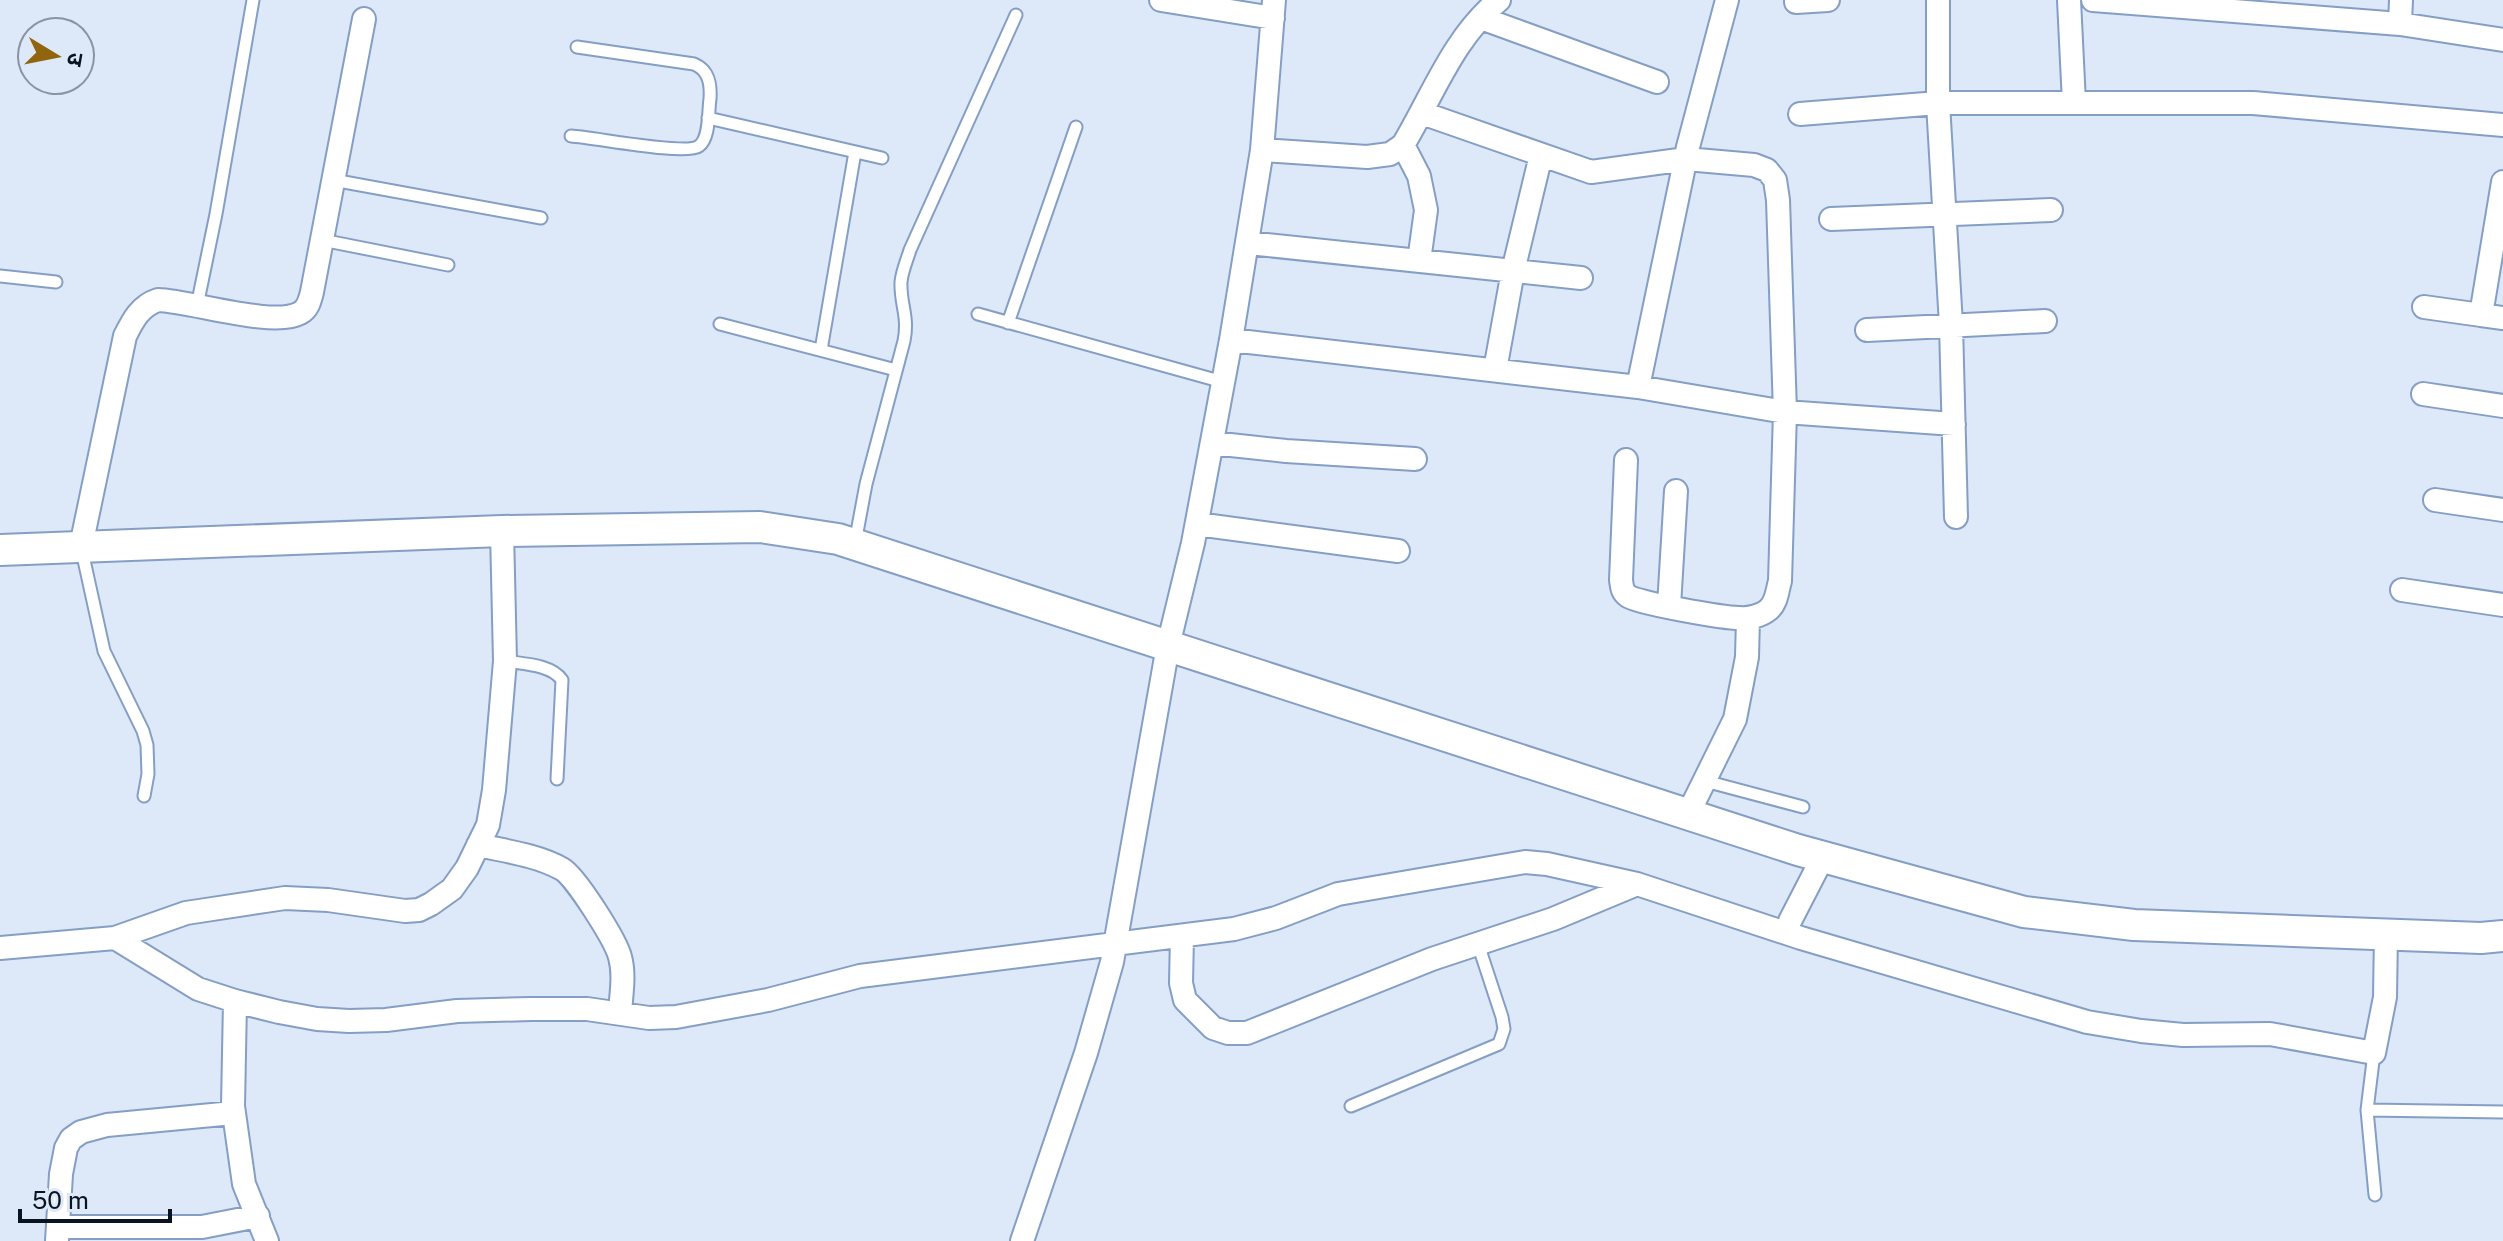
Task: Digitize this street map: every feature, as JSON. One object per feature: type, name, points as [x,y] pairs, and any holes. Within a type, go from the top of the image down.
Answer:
[{"type":"main road","points":[[0,550],[502,531],[760,527],[838,539],[1823,857],[2024,912],[2134,925],[2481,938],[2503,936]]},
{"type":"street","points":[[1022,1241],[1086,1053],[1112,962],[1168,646],[1197,524],[1212,443],[1262,150],[1273,9],[1161,0]]},
{"type":"street","points":[[1262,150],[1367,157],[1390,154],[1403,145],[1455,50],[1499,0]]},
{"type":"street","points":[[1638,387],[1686,159],[1727,0]]},
{"type":"street","points":[[1796,2],[1828,0]]},
{"type":"street","points":[[1938,0],[1938,103],[1951,325],[1956,517]]},
{"type":"street","points":[[2069,0],[2074,103]]},
{"type":"street","points":[[2093,0],[2316,9],[2503,40]]},
{"type":"street","points":[[2400,24],[2401,0]]},
{"type":"street","points":[[1481,18],[1657,82]]},
{"type":"street","points":[[81,546],[125,336],[135,316],[148,304],[158,300],[280,318],[301,313],[307,306],[364,19]]},
{"type":"street","points":[[1800,114],[1938,103],[2253,103],[2503,125]]},
{"type":"street","points":[[1422,113],[1591,172],[1686,159],[1754,165],[1767,170],[1775,180],[1785,412],[1780,581],[1775,602],[1768,611],[1739,619],[1632,599],[1622,589],[1626,460]]},
{"type":"street","points":[[1403,145],[1419,176],[1426,210],[1419,261]]},
{"type":"street","points":[[1495,370],[1513,271],[1541,155]]},
{"type":"street","points":[[2424,307],[2492,316],[2503,182]]},
{"type":"street","points":[[1831,219],[2051,210]]},
{"type":"street","points":[[1248,243],[1581,278]]},
{"type":"street","points":[[1867,330],[2045,321]]},
{"type":"street","points":[[1231,340],[1638,387],[1785,412],[1954,424]]},
{"type":"street","points":[[2423,394],[2503,406]]},
{"type":"street","points":[[1212,443],[1415,459]]},
{"type":"street","points":[[1669,606],[1676,491]]},
{"type":"street","points":[[2435,500],[2503,510]]},
{"type":"street","points":[[1197,524],[1398,551]]},
{"type":"street","points":[[0,948],[115,938],[186,913],[285,898],[419,910],[452,889],[467,868],[488,825],[494,790],[505,661],[502,531]]},
{"type":"street","points":[[2402,590],[2503,605]]},
{"type":"street","points":[[1688,814],[1735,719],[1747,657],[1748,618]]},
{"type":"street","points":[[478,845],[533,858],[564,870],[579,884],[620,954],[623,975],[620,1013]]},
{"type":"street","points":[[1790,921],[1823,857]]},
{"type":"street","points":[[115,938],[198,989],[235,1001],[317,1019],[386,1020],[457,1011],[587,1009],[649,1018],[676,1017],[768,1000],[860,976],[1234,929],[1276,918],[1338,894],[1525,862],[1637,884],[1801,938],[2087,1022],[2183,1035],[2270,1034],[2374,1053],[2385,997],[2386,933]]},
{"type":"street","points":[[1182,936],[1181,983],[1185,1000],[1213,1028],[1228,1033],[1247,1033],[1432,959],[1553,919],[1637,884]]},
{"type":"street","points":[[235,1001],[233,1113],[244,1184],[267,1241]]},
{"type":"street","points":[[233,1113],[107,1125],[81,1132],[71,1139],[66,1148],[61,1174],[58,1234],[165,1234],[258,1216]]},
{"type":"lane","points":[[197,306],[253,0]]},
{"type":"lane","points":[[855,544],[866,484],[907,324],[901,283],[910,250],[1016,15]]},
{"type":"lane","points":[[571,136],[676,150],[695,149],[702,145],[711,88],[701,67],[686,62],[577,47]]},
{"type":"lane","points":[[708,118],[882,158]]},
{"type":"lane","points":[[1008,323],[1076,127]]},
{"type":"lane","points":[[821,350],[855,152]]},
{"type":"lane","points":[[333,180],[541,218]]},
{"type":"lane","points":[[322,240],[448,265]]},
{"type":"lane","points":[[0,276],[56,282]]},
{"type":"lane","points":[[978,314],[1223,382]]},
{"type":"lane","points":[[720,324],[896,370]]},
{"type":"lane","points":[[81,546],[104,651],[147,745],[148,774],[144,796]]},
{"type":"lane","points":[[505,661],[549,670],[557,673],[562,680],[557,779]]},
{"type":"lane","points":[[1705,781],[1803,807]]},
{"type":"lane","points":[[1351,1106],[1499,1044],[1504,1029],[1502,1017],[1478,944]]},
{"type":"lane","points":[[2374,1053],[2367,1110],[2375,1195]]},
{"type":"lane","points":[[2367,1110],[2503,1112]]}]
